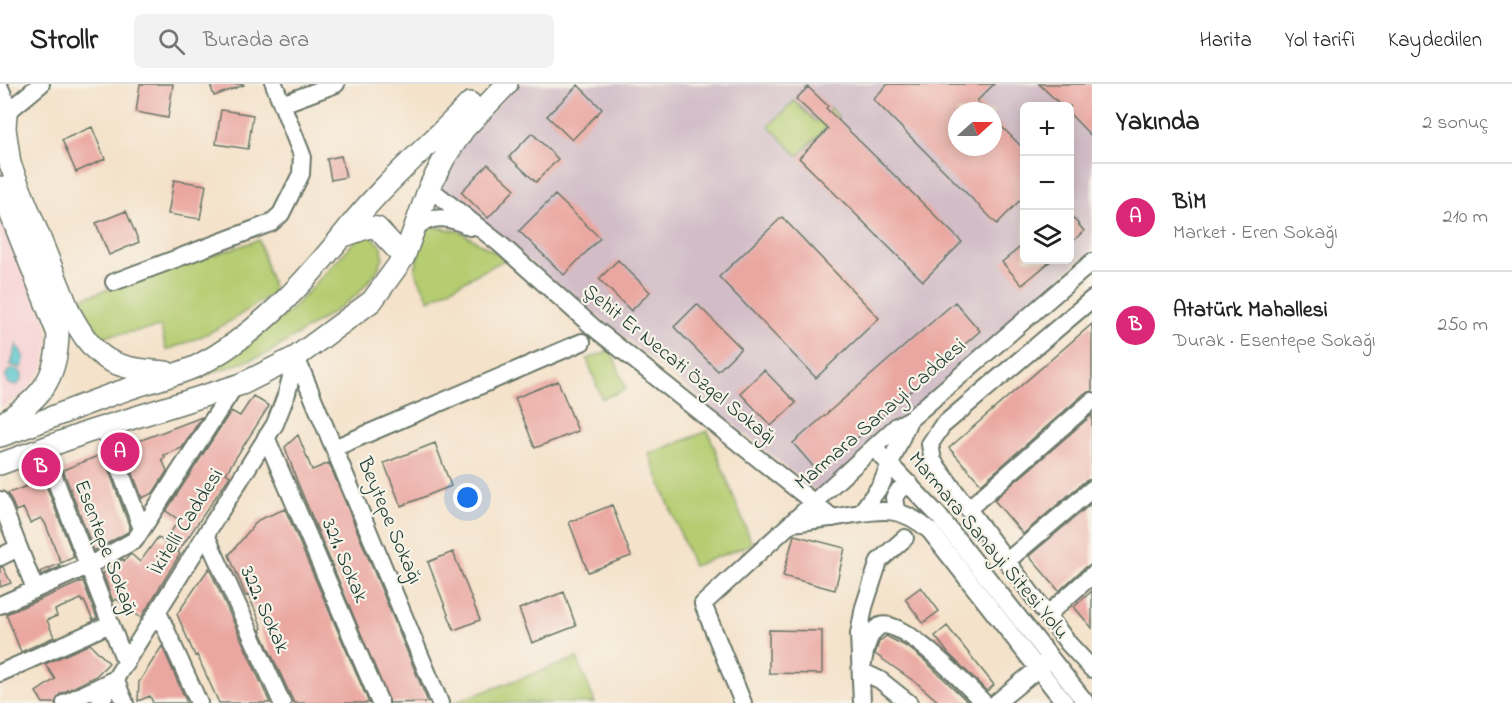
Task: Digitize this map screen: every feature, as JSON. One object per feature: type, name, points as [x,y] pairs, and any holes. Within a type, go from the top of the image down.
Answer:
[{"type":"main road","points":[[0,436],[125,389],[178,373],[231,345],[266,318],[398,175],[488,84]]},
{"type":"main road","points":[[0,464],[104,427],[234,387],[296,357],[372,301],[404,257],[429,188],[445,157],[464,129],[507,84]]},
{"type":"main road","points":[[3,119],[10,164],[70,313],[81,332],[108,362],[132,370],[178,373]]},
{"type":"main road","points":[[0,187],[58,334],[57,357],[51,377],[40,394],[0,425]]},
{"type":"main road","points":[[344,236],[369,227],[377,228],[404,257]]},
{"type":"street","points":[[3,119],[41,84]]},
{"type":"street","points":[[114,282],[271,223],[281,214],[301,174],[302,155],[274,84]]},
{"type":"street","points":[[282,104],[336,84]]},
{"type":"street","points":[[0,88],[5,95],[3,119]]},
{"type":"street","points":[[429,188],[500,244]]},
{"type":"street","points":[[416,227],[433,218],[445,218],[470,226],[500,244]]},
{"type":"street","name":"Şehit Er Necati Özgel Sokağı","points":[[500,244],[593,327],[833,518]]},
{"type":"street","name":"Marmara Sanayi Caddesi","points":[[743,703],[703,604],[897,426],[909,420],[1092,262]]},
{"type":"street","points":[[1092,299],[942,426],[930,444],[933,461],[968,510],[1068,643],[1092,669]]},
{"type":"street","points":[[334,448],[582,342]]},
{"type":"street","name":"İkitelli Caddesi","points":[[100,703],[266,437],[287,393],[296,357]]},
{"type":"street","name":"Beytepe Sokağı","points":[[296,357],[440,703]]},
{"type":"street","points":[[0,605],[88,566],[135,540],[234,387]]},
{"type":"street","points":[[968,510],[1092,400]]},
{"type":"street","points":[[862,512],[881,485],[909,420]]},
{"type":"street","points":[[104,427],[142,529]]},
{"type":"street","name":"321. Sokak","points":[[266,437],[380,703]]},
{"type":"street","name":"Esentepe Sokağı","points":[[43,448],[126,664]]},
{"type":"street","name":"Marmara Sanayi Sitesi Yolu","points":[[874,448],[910,484],[1086,703]]},
{"type":"street","points":[[792,523],[862,512],[896,510],[894,498],[898,490],[910,484]]},
{"type":"street","points":[[1007,561],[1092,489]]},
{"type":"street","points":[[0,500],[35,588]]},
{"type":"street","name":"Marmara Sanayi Sitesi Yolu","points":[[896,510],[915,517],[930,531],[1065,703]]},
{"type":"street","name":"322. Sokak","points":[[206,535],[282,703]]},
{"type":"street","points":[[862,703],[859,634],[864,607],[879,561],[905,538]]},
{"type":"street","points":[[0,557],[18,548]]},
{"type":"street","points":[[1048,614],[1092,575]]},
{"type":"street","points":[[158,612],[199,703]]},
{"type":"street","points":[[0,673],[110,624]]},
{"type":"street","points":[[861,671],[869,638],[878,626],[889,624],[931,652],[984,703]]},
{"type":"street","points":[[996,703],[1052,658]]},
{"type":"street","points":[[861,671],[880,680],[909,703]]},
{"type":"street","points":[[65,703],[114,679],[125,703]]},
{"type":"shaded area","points":[[518,84],[1092,84],[1092,249],[818,493],[437,187],[459,146]]},
{"type":"shaded area","points":[[0,207],[45,319],[49,339],[43,369],[25,393],[0,409]]},
{"type":"green space","points":[[794,101],[816,122],[830,108],[838,116],[798,156],[769,126]]},
{"type":"green space","points":[[424,225],[459,231],[506,259],[429,300],[415,271]]},
{"type":"green space","points":[[370,235],[382,246],[383,257],[377,271],[357,295],[267,354],[194,379],[247,345],[291,310],[356,240]]},
{"type":"green space","points":[[259,240],[274,292],[235,318],[197,339],[166,350],[161,327],[101,337],[83,312],[79,299]]},
{"type":"green space","points":[[611,350],[626,389],[602,399],[587,359]]},
{"type":"green space","points":[[708,431],[752,544],[693,566],[649,454]]},
{"type":"green space","points":[[577,658],[595,703],[453,703]]},
{"type":"water","points":[[17,344],[24,358],[22,368],[11,365]]},
{"type":"water","points":[[14,369],[20,371],[22,377],[20,383],[14,385],[8,383],[6,377],[8,371]]},
{"type":"building","points":[[140,84],[173,84],[168,118],[136,112]]},
{"type":"building","points":[[210,84],[243,84],[244,85],[214,96]]},
{"type":"building","points":[[888,84],[994,84],[978,102],[948,102],[948,156],[1002,156],[1002,127],[1020,145],[1020,200],[997,224],[873,99]]},
{"type":"building","points":[[1039,84],[1092,84],[1092,137],[1074,118],[1074,102],[1058,102]]},
{"type":"building","points":[[578,85],[602,109],[572,140],[547,116]]},
{"type":"building","points":[[808,87],[828,106],[826,108],[962,242],[923,281],[799,158],[828,129],[796,99]]},
{"type":"building","points":[[221,110],[253,115],[248,149],[216,144]]},
{"type":"building","points":[[92,127],[105,159],[76,172],[62,140]]},
{"type":"building","points":[[532,133],[558,159],[536,182],[509,157]]},
{"type":"building","points":[[341,156],[346,177],[331,180],[327,159]]},
{"type":"building","points":[[488,164],[515,189],[488,218],[461,192]]},
{"type":"building","points":[[174,180],[206,185],[200,219],[168,214]]},
{"type":"building","points":[[555,195],[600,238],[564,275],[519,231]]},
{"type":"building","points":[[126,211],[139,242],[109,255],[96,223]]},
{"type":"building","points":[[782,217],[879,318],[816,378],[719,277]]},
{"type":"building","points":[[1074,219],[1084,231],[1074,240]]},
{"type":"building","points":[[1020,247],[1020,264],[1047,264],[1022,285],[1002,262]]},
{"type":"building","points":[[618,260],[650,292],[631,311],[599,279]]},
{"type":"building","points":[[955,302],[980,331],[818,472],[793,443]]},
{"type":"building","points":[[697,304],[741,348],[718,371],[674,327]]},
{"type":"building","points":[[1092,324],[1092,391],[1085,393],[981,484],[949,448]]},
{"type":"building","points":[[764,370],[796,403],[771,426],[740,393]]},
{"type":"building","points":[[558,381],[578,431],[535,448],[515,398]]},
{"type":"building","points":[[253,396],[269,406],[226,473],[230,476],[178,552],[180,554],[141,618],[116,599],[113,601],[103,574],[110,566],[123,559],[124,561],[131,554],[140,562],[158,537],[164,542],[179,520],[166,511],[231,411],[240,416]]},
{"type":"building","points":[[1092,415],[1092,479],[1085,481],[1023,534],[994,500]]},
{"type":"building","points":[[202,417],[182,448],[164,455],[165,458],[162,459],[167,471],[153,493],[142,498],[123,447]]},
{"type":"building","points":[[298,435],[312,470],[329,463],[428,702],[390,703],[285,447]]},
{"type":"building","points":[[435,443],[451,486],[401,506],[384,463]]},
{"type":"building","points":[[103,454],[130,528],[128,532],[94,551],[63,470]]},
{"type":"building","points":[[44,480],[74,557],[61,563],[45,523],[41,518],[30,523],[23,508],[16,511],[8,493]]},
{"type":"building","points":[[1092,503],[1092,565],[1085,567],[1059,591],[1029,556]]},
{"type":"building","points":[[612,505],[631,556],[588,572],[569,522]]},
{"type":"building","points":[[285,509],[369,703],[294,703],[260,630],[262,628],[256,612],[248,595],[246,596],[229,555],[258,520]]},
{"type":"building","points":[[794,535],[845,548],[835,590],[783,576]]},
{"type":"building","points":[[453,552],[480,620],[454,630],[428,562]]},
{"type":"building","points":[[59,564],[60,567],[41,575],[40,572]]},
{"type":"building","points":[[0,567],[3,567],[11,583],[0,587]]},
{"type":"building","points":[[209,568],[270,703],[219,703],[197,655],[195,656],[177,614]]},
{"type":"building","points":[[83,581],[97,618],[93,620],[81,599],[55,610],[57,616],[47,620],[54,637],[21,652],[6,614]]},
{"type":"building","points":[[921,587],[939,611],[923,623],[905,599]]},
{"type":"building","points":[[1092,591],[1092,628],[1074,607]]},
{"type":"building","points":[[564,592],[576,626],[532,643],[519,609]]},
{"type":"building","points":[[947,626],[994,685],[987,691],[948,653],[935,636]]},
{"type":"building","points":[[769,630],[822,631],[822,674],[769,673]]},
{"type":"building","points":[[886,636],[909,648],[969,703],[940,703],[918,684],[875,654],[879,642]]},
{"type":"building","points":[[90,644],[109,663],[96,676],[60,694],[55,703],[43,703],[36,692],[55,679],[45,664]]},
{"type":"building","points":[[162,646],[187,703],[153,703],[150,696],[138,701],[139,682]]},
{"type":"place","name":"BİM","points":[[120,452]]},
{"type":"place","name":"Atatürk Mahallesi","points":[[41,467]]}]
